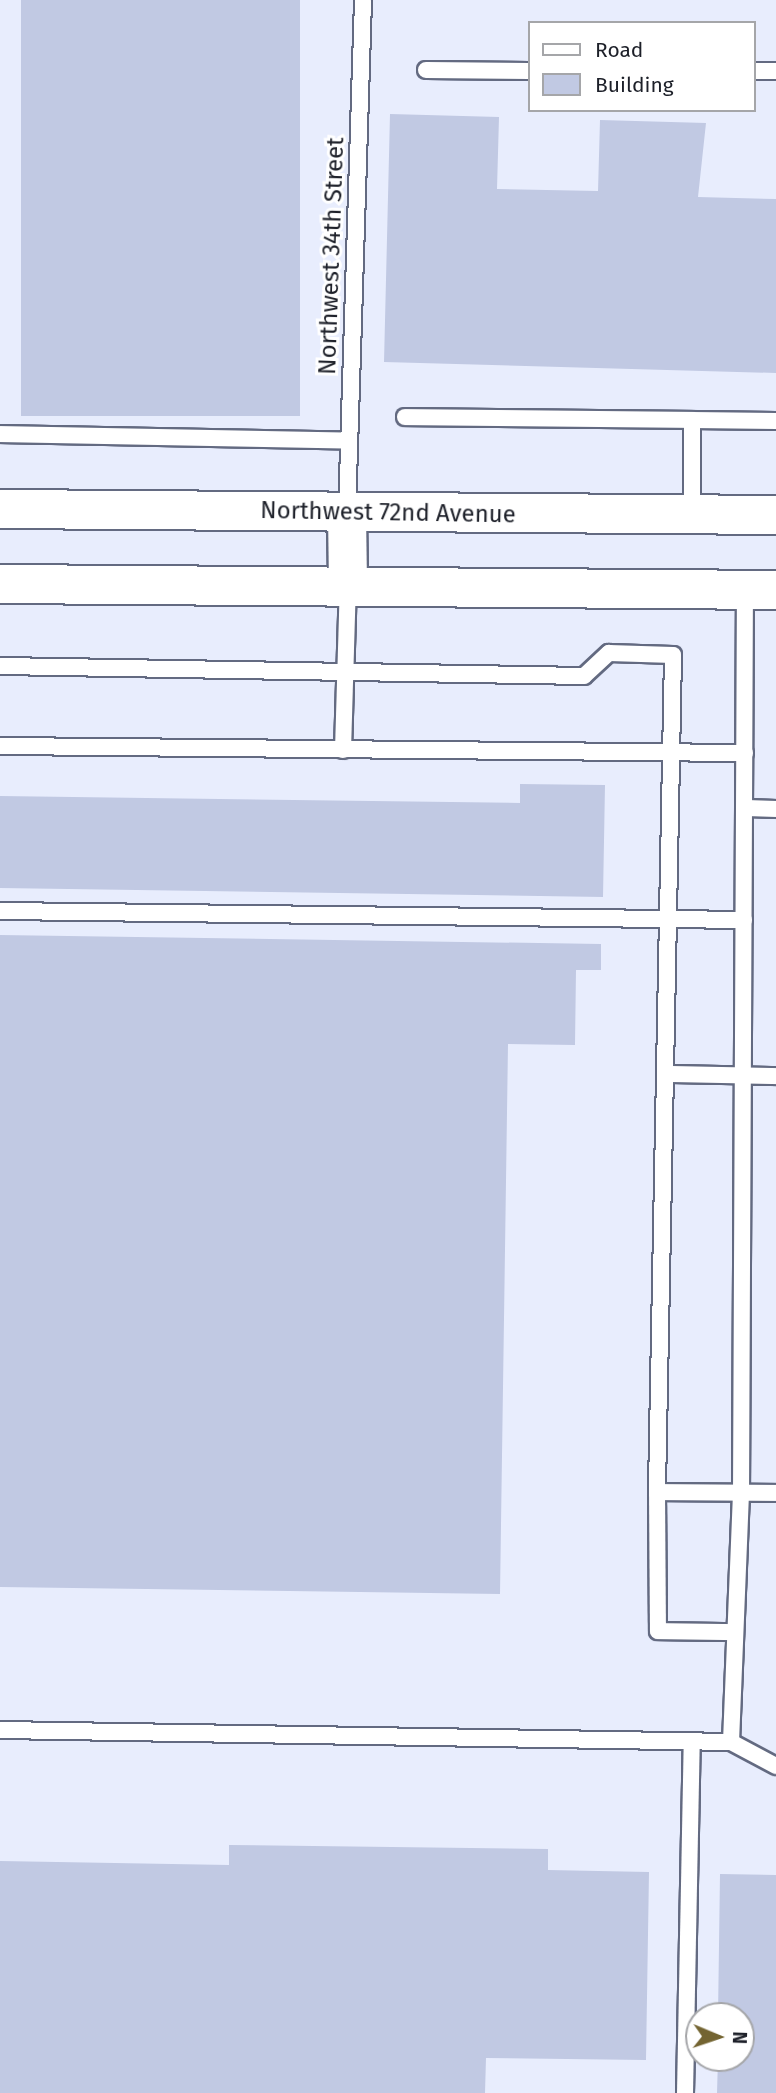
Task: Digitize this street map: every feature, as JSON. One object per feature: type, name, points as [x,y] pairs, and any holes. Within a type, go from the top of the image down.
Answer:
[{"type":"main road","name":"Northwest 72nd Avenue","points":[[0,509],[776,515]]},
{"type":"main road","points":[[347,513],[348,586]]},
{"type":"main road","points":[[0,584],[760,589]]},
{"type":"lane","name":"Northwest 34th Street","points":[[347,513],[363,0]]},
{"type":"lane","points":[[426,70],[528,71]]},
{"type":"lane","points":[[755,71],[776,71]]},
{"type":"lane","points":[[405,417],[776,421]]},
{"type":"lane","points":[[692,420],[692,515]]},
{"type":"lane","points":[[0,434],[349,441]]},
{"type":"lane","points":[[343,750],[348,586]]},
{"type":"lane","points":[[731,1742],[741,1496],[742,1075],[747,808],[745,753],[760,589]]},
{"type":"lane","points":[[0,666],[584,676],[609,653],[673,655],[671,918],[657,1492],[658,1631],[734,1632]]},
{"type":"lane","points":[[0,746],[745,753]]},
{"type":"lane","points":[[747,808],[776,808]]},
{"type":"lane","points":[[0,911],[744,919]]},
{"type":"lane","points":[[667,1074],[776,1076]]},
{"type":"lane","points":[[657,1492],[741,1496],[776,1493]]},
{"type":"lane","points":[[0,1730],[731,1742],[776,1766]]},
{"type":"lane","points":[[685,2093],[692,1741]]},
{"type":"building","points":[[21,0],[300,0],[300,416],[21,416]]},
{"type":"building","points":[[390,114],[499,117],[497,189],[598,191],[600,120],[706,123],[698,197],[776,199],[776,373],[384,362]]},
{"type":"building","points":[[520,784],[605,785],[603,897],[0,888],[0,796],[520,803]]},
{"type":"building","points":[[0,935],[601,944],[601,970],[576,970],[575,1045],[508,1044],[500,1594],[0,1587]]},
{"type":"building","points":[[229,1845],[548,1849],[548,1870],[649,1872],[646,2060],[486,2058],[485,2093],[0,2093],[0,1861],[229,1865]]},
{"type":"building","points":[[720,1874],[776,1875],[776,2093],[717,2093],[718,2072],[755,2072],[755,2002],[718,2002]]}]
